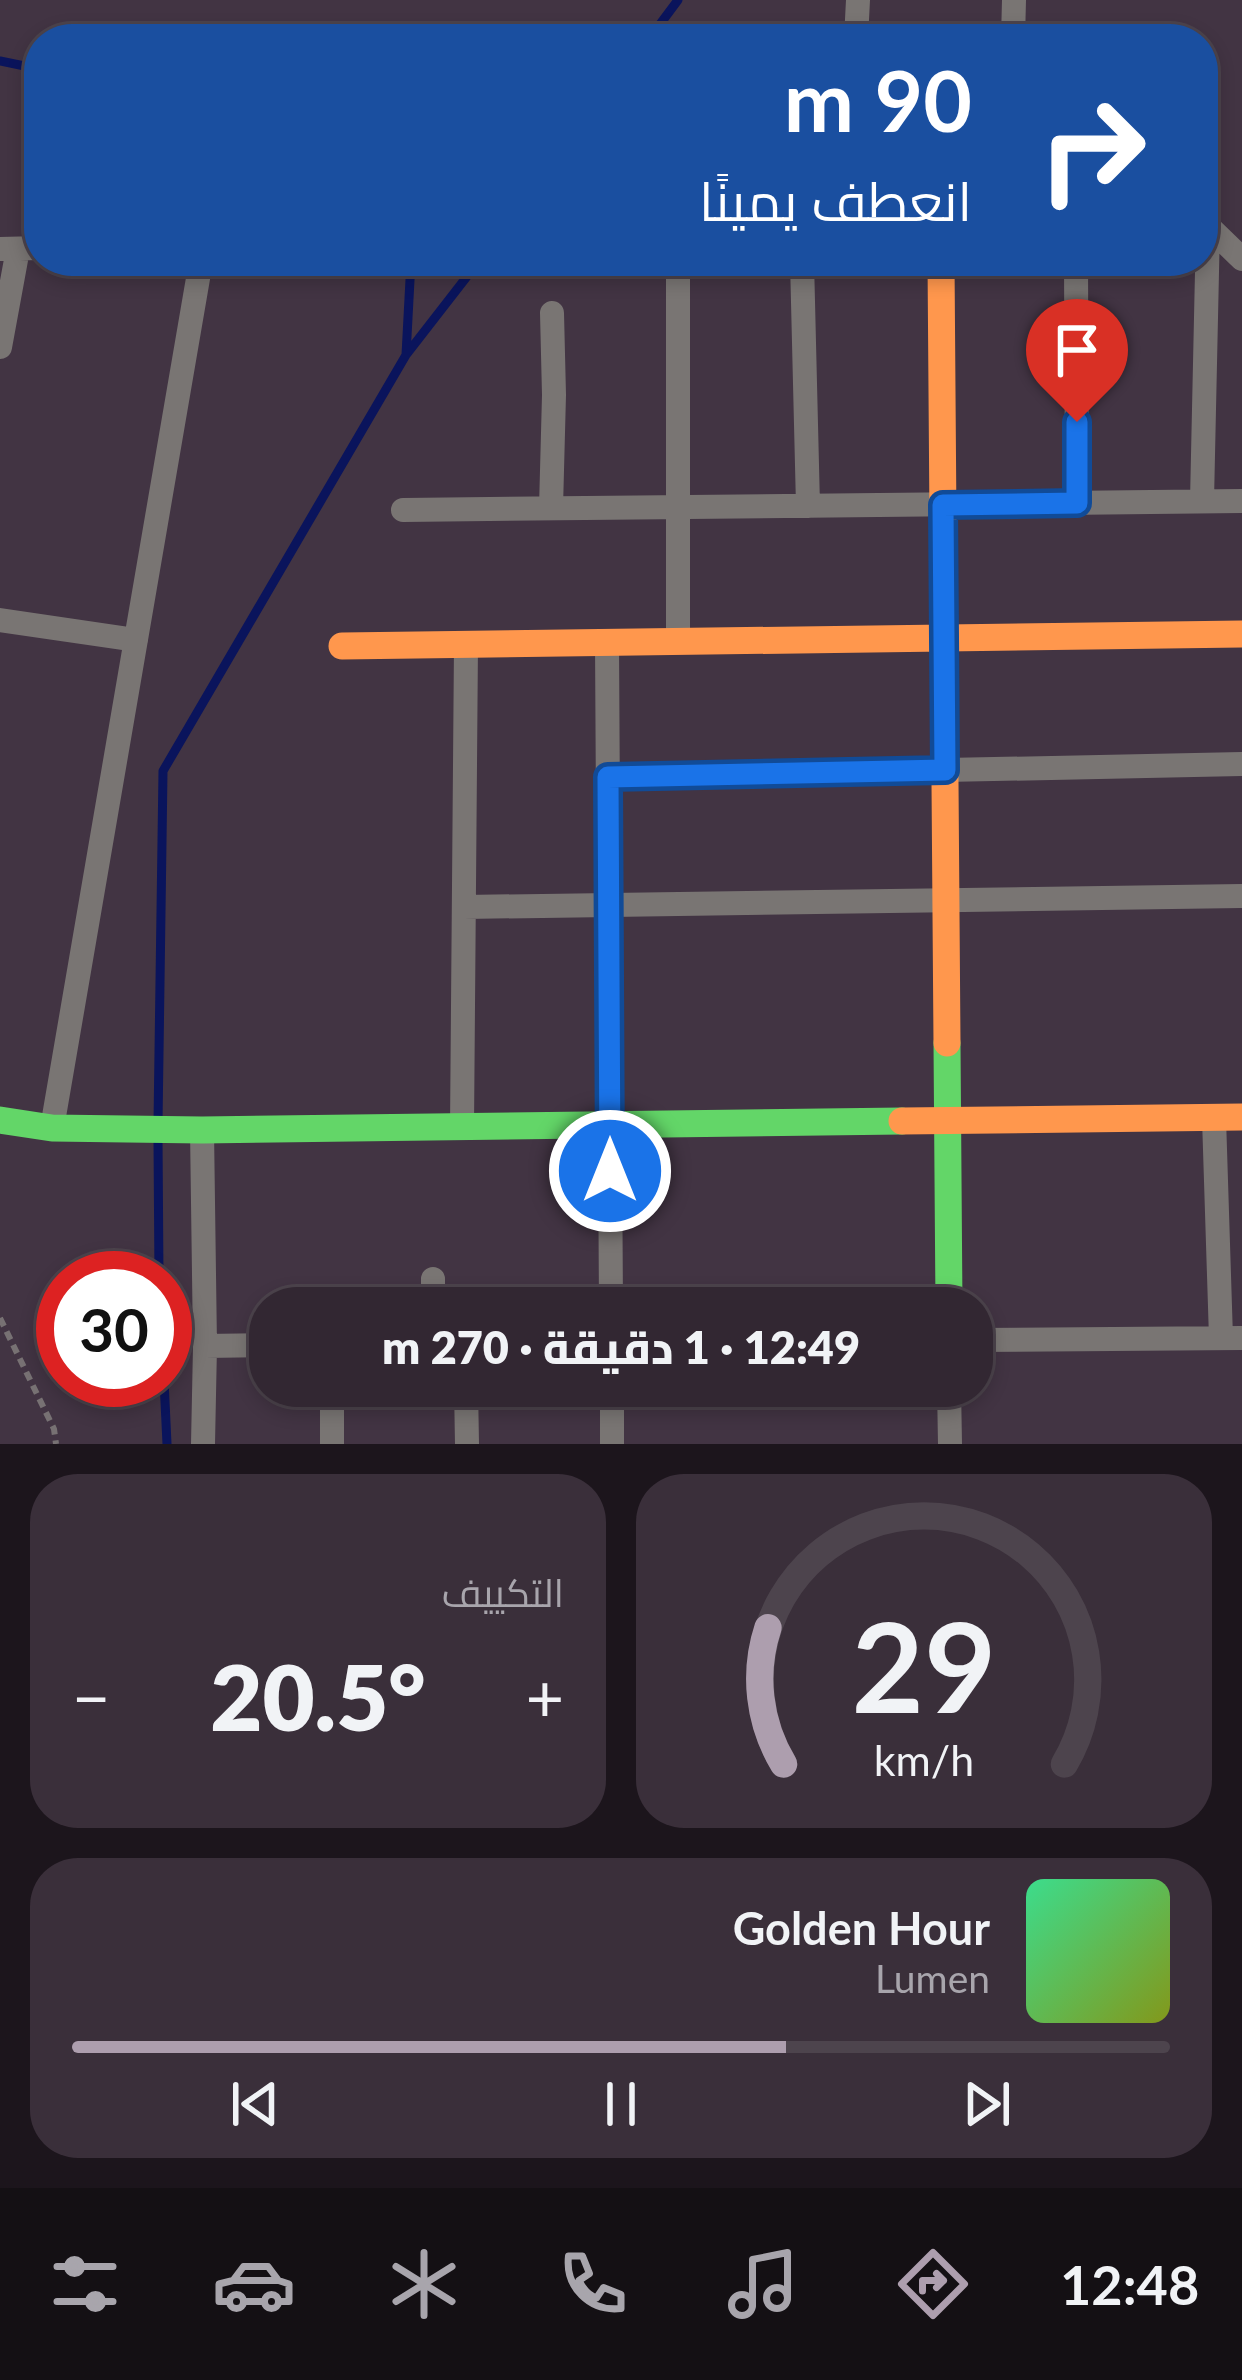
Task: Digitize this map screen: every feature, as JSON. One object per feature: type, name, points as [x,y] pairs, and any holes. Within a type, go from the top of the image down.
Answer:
[{"type":"street","points":[[1218,235],[1242,259]]},
{"type":"street","points":[[0,347],[19,249]]},
{"type":"street","points":[[52,1128],[198,276]]},
{"type":"street","points":[[678,276],[678,642]]},
{"type":"street","points":[[802,276],[808,506]]},
{"type":"street","points":[[941,276],[949,1287]]},
{"type":"street","points":[[1076,276],[1077,503]]},
{"type":"street","points":[[1202,501],[1205,276]]},
{"type":"street","points":[[551,508],[552,313]]},
{"type":"street","points":[[403,510],[1242,501]]},
{"type":"street","points":[[0,620],[136,640]]},
{"type":"street","points":[[342,646],[1242,634]]},
{"type":"street","points":[[607,643],[611,1287]]},
{"type":"street","points":[[462,1126],[466,644]]},
{"type":"street","points":[[608,777],[1242,764]]},
{"type":"street","points":[[464,907],[1242,896]]},
{"type":"street","points":[[0,1120],[52,1128],[191,1130],[1228,1117],[1231,1338],[993,1340]]},
{"type":"street","points":[[191,1130],[205,1346],[203,1444]]},
{"type":"street","points":[[433,1279],[433,1287]]},
{"type":"street","points":[[205,1346],[249,1346]]},
{"type":"street","points":[[332,1407],[332,1444]]},
{"type":"street","points":[[466,1407],[467,1444]]},
{"type":"street","points":[[612,1407],[612,1444]]},
{"type":"street","points":[[949,1407],[950,1444]]},
{"type":"path","points":[[0,1318],[54,1429],[56,1444]]},
{"type":"waterway","points":[[660,24],[678,0]]},
{"type":"waterway","points":[[0,61],[24,66]]},
{"type":"waterway","points":[[406,355],[410,276]]},
{"type":"waterway","points":[[158,1123],[163,771],[406,355],[467,276]]},
{"type":"waterway","points":[[158,1139],[159,1251]]},
{"type":"waterway","points":[[165,1407],[167,1444]]},
{"type":"traffic: fast","points":[[947,1043],[949,1287]]},
{"type":"traffic: fast","points":[[0,1120],[52,1128],[202,1130],[902,1121]]},
{"type":"traffic: slow","points":[[941,276],[947,1043]]},
{"type":"traffic: slow","points":[[342,646],[1242,634]]},
{"type":"traffic: slow","points":[[902,1121],[1242,1117]]},
{"type":"route","points":[[610,1171],[608,777],[945,770],[943,505],[1077,503],[1077,422]]}]
